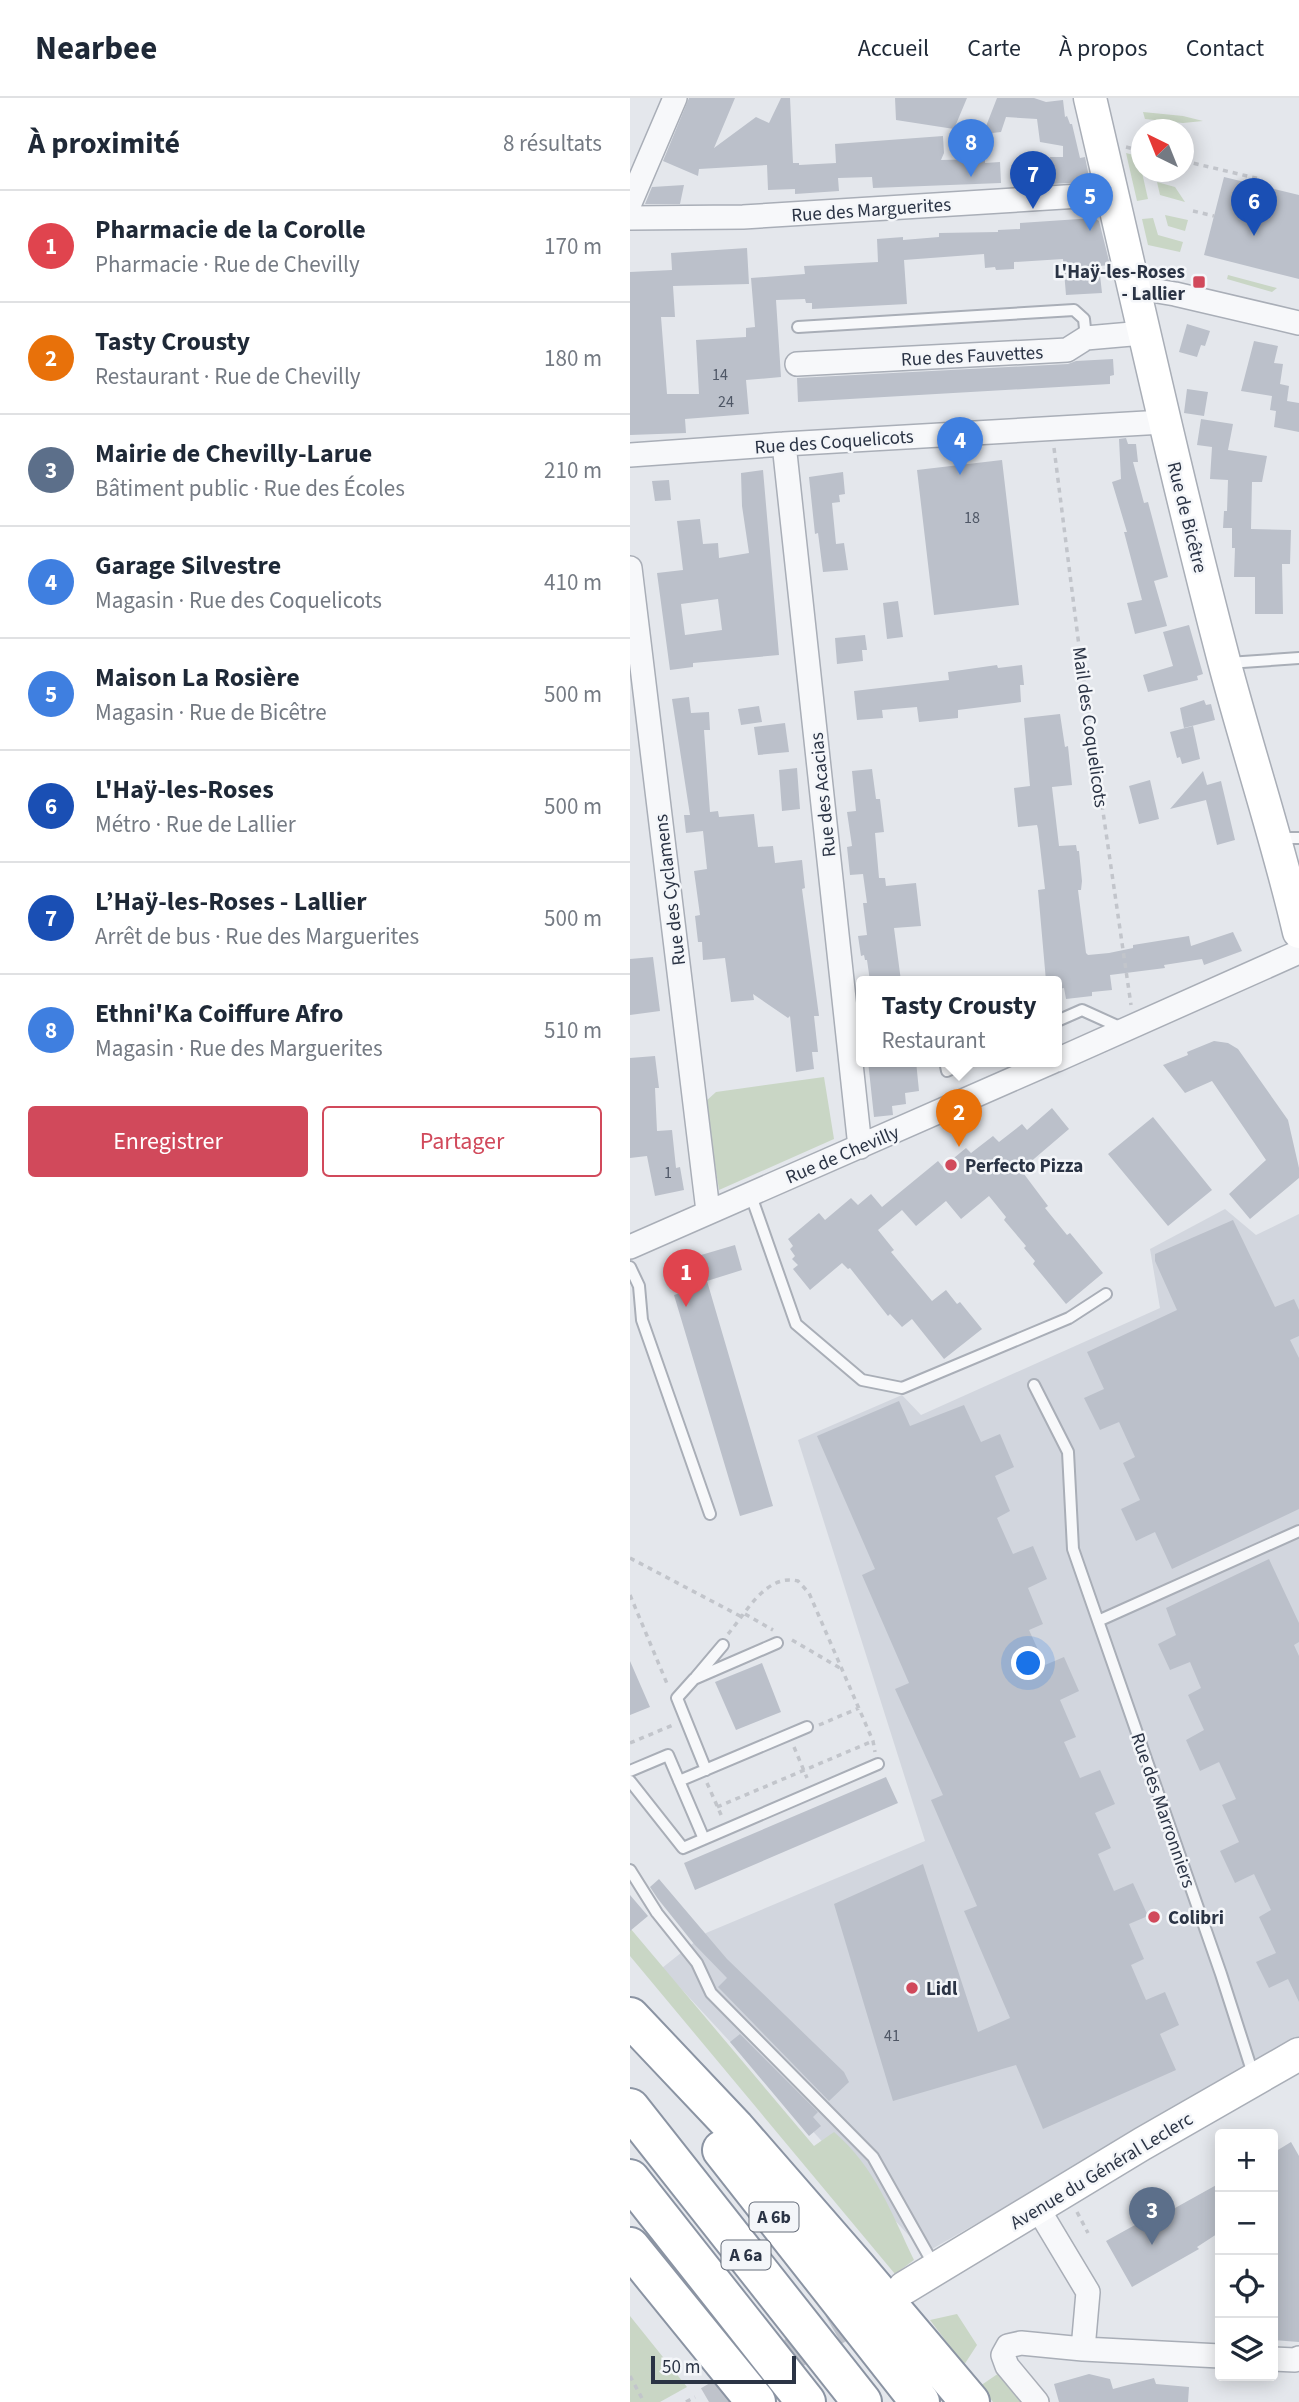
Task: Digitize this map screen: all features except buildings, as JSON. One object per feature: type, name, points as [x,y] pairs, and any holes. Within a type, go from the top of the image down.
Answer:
[{"type":"highway","points":[[630,2017],[735,2128],[970,2402]]},
{"type":"highway","name":"A 6b","points":[[630,2032],[919,2402]]},
{"type":"highway","name":"A 6a","points":[[630,2108],[862,2402]]},
{"type":"highway","name":"A 6a","points":[[630,2179],[806,2402]]},
{"type":"highway","points":[[630,2247],[756,2402]]},
{"type":"highway","points":[[630,2285],[709,2400]]},
{"type":"main road","name":"Rue de Bicêtre","points":[[1090,98],[1163,422],[1225,663],[1287,838],[1299,932]]},
{"type":"main road","name":"Avenue du Général Leclerc","points":[[1042,2215],[937,2269],[910,2294],[1042,2215],[1299,2054]]},
{"type":"main road","points":[[1042,2215],[1265,2086],[1299,2071]]},
{"type":"street","points":[[630,203],[675,98]]},
{"type":"street","name":"Rue des Marguerites","points":[[630,218],[743,217],[1112,194]]},
{"type":"street","points":[[1133,287],[1299,323]]},
{"type":"street","name":"Rue des Fauvettes","points":[[797,364],[1067,350],[1086,338],[1143,333]]},
{"type":"street","name":"Rue des Coquelicots","points":[[630,455],[1163,422]]},
{"type":"street","name":"Rue des Acacias","points":[[785,444],[860,1147]]},
{"type":"street","name":"Rue des Cyclamens","points":[[630,568],[708,1211]]},
{"type":"street","name":"Rue de Chevilly","points":[[1062,1057],[1299,952]]},
{"type":"street","name":"Rue de Chevilly","points":[[630,1247],[1039,1067]]},
{"type":"street","points":[[1042,2215],[1088,2292],[1083,2349]]},
{"type":"street","points":[[1037,2402],[1007,2366],[1003,2355],[1008,2346],[1021,2343],[1215,2356]]},
{"type":"street","points":[[1278,2359],[1299,2358]]},
{"type":"lane","points":[[798,327],[1073,310],[1084,319],[1086,338]]},
{"type":"lane","points":[[1225,663],[1299,658]]},
{"type":"lane","points":[[1062,1019],[1082,1010],[1130,1028]]},
{"type":"lane","points":[[750,1193],[796,1324],[862,1380],[902,1388],[1069,1318],[1106,1294]]},
{"type":"lane","points":[[630,1267],[639,1286],[642,1320],[710,1514]]},
{"type":"lane","name":"Rue des Marronniers","points":[[1034,1385],[1068,1452],[1073,1549],[1255,2080]]},
{"type":"lane","points":[[1098,1621],[1299,1531]]},
{"type":"lane","points":[[694,1679],[777,1643]]},
{"type":"lane","points":[[704,1770],[677,1698],[723,1645]]},
{"type":"lane","points":[[679,1781],[807,1727]]},
{"type":"lane","points":[[630,1771],[668,1755],[704,1839]]},
{"type":"lane","points":[[630,1781],[683,1848],[878,1764]]},
{"type":"lane","points":[[630,1870],[657,1913],[697,1963],[710,1993],[873,2157],[937,2269]]},
{"type":"path","points":[[1194,163],[1260,179],[1259,186]]},
{"type":"path","points":[[1193,211],[1214,216]]},
{"type":"path","name":"Mail des Coquelicots","points":[[1051,428],[1130,1028]]},
{"type":"path","points":[[630,1558],[742,1617]]},
{"type":"path","points":[[723,1645],[726,1636],[767,1587],[783,1580],[798,1581],[809,1593],[873,1741],[878,1764]]},
{"type":"path","points":[[630,1595],[671,1694],[677,1698]]},
{"type":"path","points":[[807,1727],[814,1727],[859,1709]]},
{"type":"path","points":[[630,1743],[686,1720]]},
{"type":"path","points":[[789,1735],[813,1792]]},
{"type":"path","points":[[717,1807],[873,1741]]},
{"type":"path","points":[[704,1770],[727,1829]]},
{"type":"path","points":[[1076,2211],[1088,2233]]},
{"type":"path","points":[[630,2376],[644,2402]]},
{"type":"path","points":[[686,2402],[709,2400]]},
{"type":"shaded area","points":[[1225,1209],[1256,1235],[1299,1214],[1299,2039],[925,2253],[662,1968],[706,1933],[925,1841],[798,1440],[902,1395],[921,1415],[1160,1308],[1150,1249]]},
{"type":"green space","points":[[1143,112],[1183,116],[1203,121],[1194,122],[1194,119],[1145,119]]},
{"type":"green space","points":[[1126,153],[1131,154],[1131,175]]},
{"type":"green space","points":[[1133,182],[1144,182],[1148,199],[1137,201]]},
{"type":"green space","points":[[1157,182],[1175,187],[1185,202],[1160,195]]},
{"type":"green space","points":[[1165,215],[1188,220],[1185,231],[1168,226]]},
{"type":"green space","points":[[1153,218],[1158,235],[1183,242],[1180,252],[1148,245],[1142,219]]},
{"type":"green space","points":[[1228,275],[1277,288],[1272,292],[1227,279]]},
{"type":"green space","points":[[824,1077],[834,1139],[719,1190],[705,1102],[716,1092]]},
{"type":"green space","points":[[630,1928],[814,2146],[834,2132],[861,2160],[881,2191],[914,2260],[895,2274],[630,1956]]},
{"type":"green space","points":[[957,2314],[977,2345],[964,2365],[930,2320]]},
{"type":"green space","points":[[630,2316],[687,2387],[660,2402],[630,2402]]},
{"type":"green space","points":[[999,2373],[1021,2402],[993,2402],[980,2386]]},
{"type":"tunnel","points":[[709,2402],[873,2307]]},
{"type":"place","name":"Ethni'Ka Coiffure Afro","points":[[971,177]]},
{"type":"place","name":"L’Haÿ-les-Roses - Lallier","points":[[1033,209]]},
{"type":"place","name":"Maison La Rosière","points":[[1090,231]]},
{"type":"place","name":"L'Haÿ-les-Roses","points":[[1254,236]]},
{"type":"place","name":"L'Haÿ-les-Roses - Lallier","points":[[1199,282]]},
{"type":"place","name":"Garage Silvestre","points":[[960,475]]},
{"type":"place","name":"Tasty Crousty","points":[[959,1147]]},
{"type":"place","name":"Perfecto Pizza","points":[[951,1165]]},
{"type":"place","name":"Pharmacie de la Corolle","points":[[686,1307]]},
{"type":"place","name":"Colibri","points":[[1154,1917]]},
{"type":"place","name":"Lidl","points":[[912,1988]]},
{"type":"place","name":"Mairie de Chevilly-Larue","points":[[1152,2245]]}]
